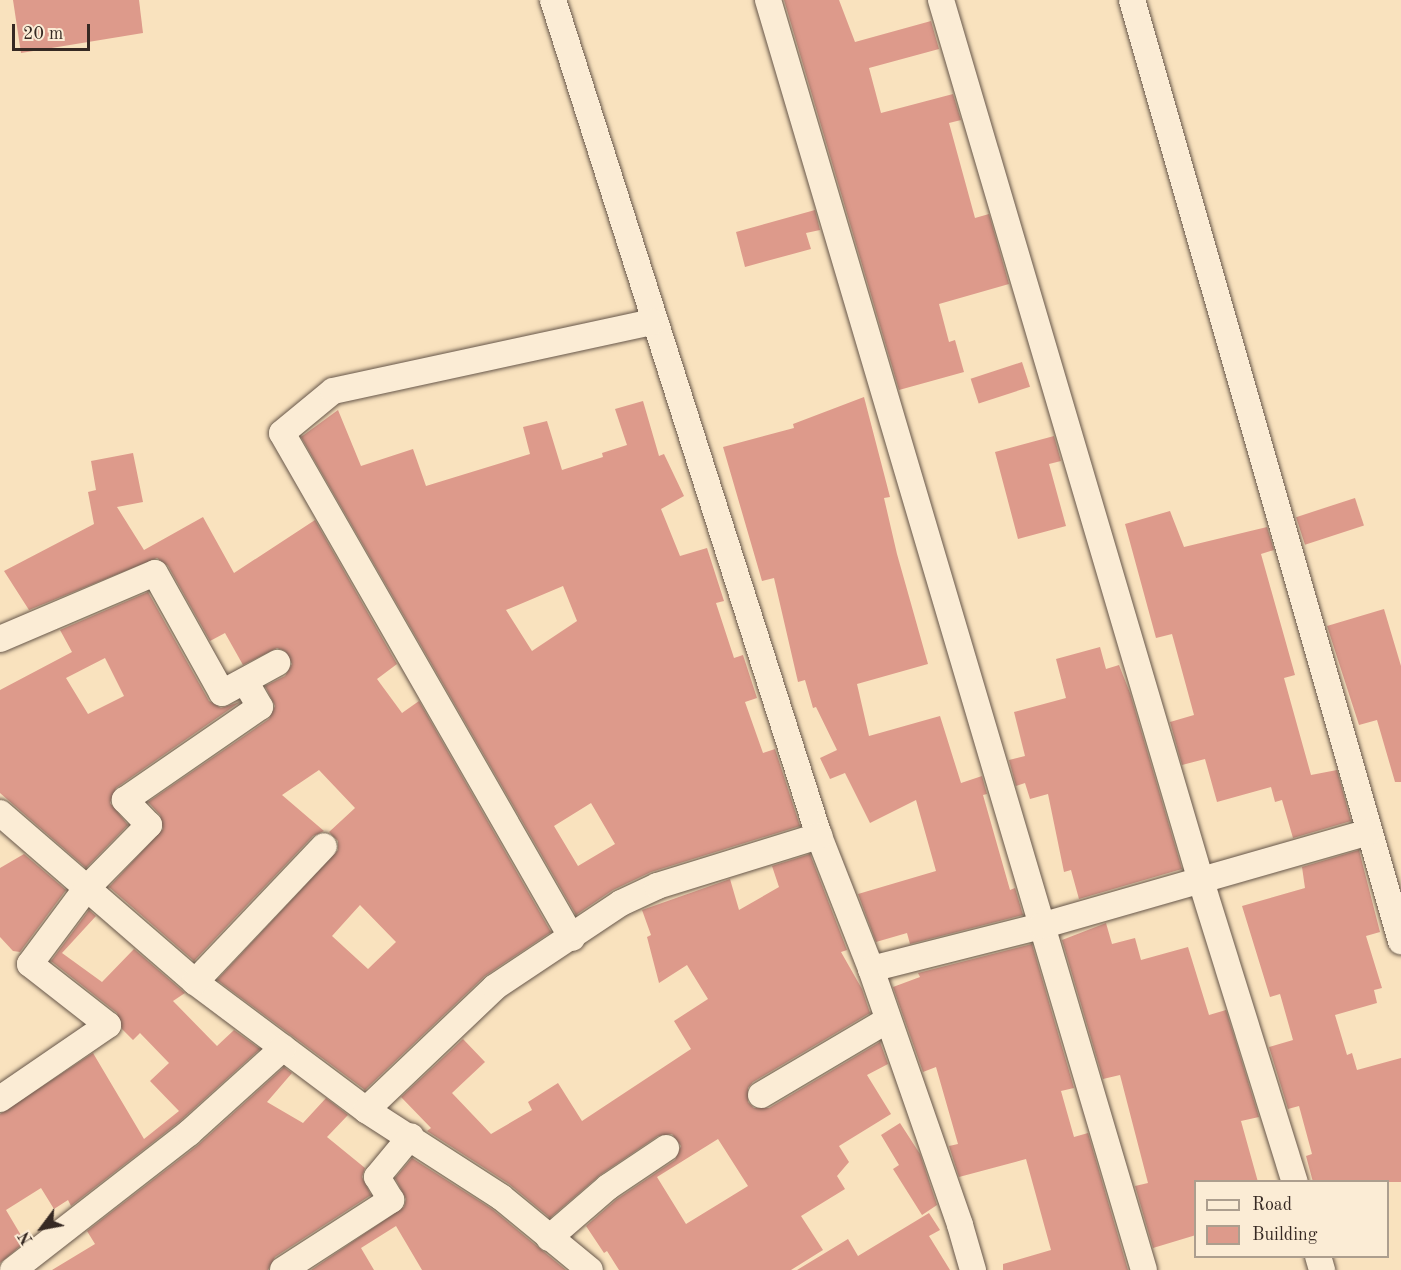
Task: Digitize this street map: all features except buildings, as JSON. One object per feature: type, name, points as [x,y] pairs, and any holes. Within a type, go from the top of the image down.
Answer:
[{"type":"street","points":[[553,0],[652,322],[819,836],[871,969],[960,1225],[973,1270]]},
{"type":"street","points":[[768,0],[1144,1270]]},
{"type":"street","points":[[940,0],[1201,880],[1294,1180]]},
{"type":"street","points":[[1132,0],[1401,941]]},
{"type":"street","points":[[572,938],[282,433],[333,391],[652,322]]},
{"type":"street","points":[[0,639],[155,573],[222,693],[277,663]]},
{"type":"street","points":[[0,1099],[108,1025],[30,964],[86,890],[149,825],[125,800],[260,707],[245,681]]},
{"type":"street","points":[[0,813],[86,890],[195,982],[366,1110],[411,1136],[501,1197],[590,1270]]},
{"type":"street","points":[[871,969],[1041,926],[1369,832]]},
{"type":"street","points":[[366,1110],[495,987],[572,938],[621,903],[657,886],[819,836]]},
{"type":"street","points":[[195,982],[324,846]]},
{"type":"street","points":[[761,1095],[888,1020]]},
{"type":"street","points":[[13,1270],[189,1133],[283,1048]]},
{"type":"street","points":[[283,1270],[390,1200],[377,1177],[411,1136]]},
{"type":"street","points":[[549,1238],[608,1187],[666,1148]]}]
